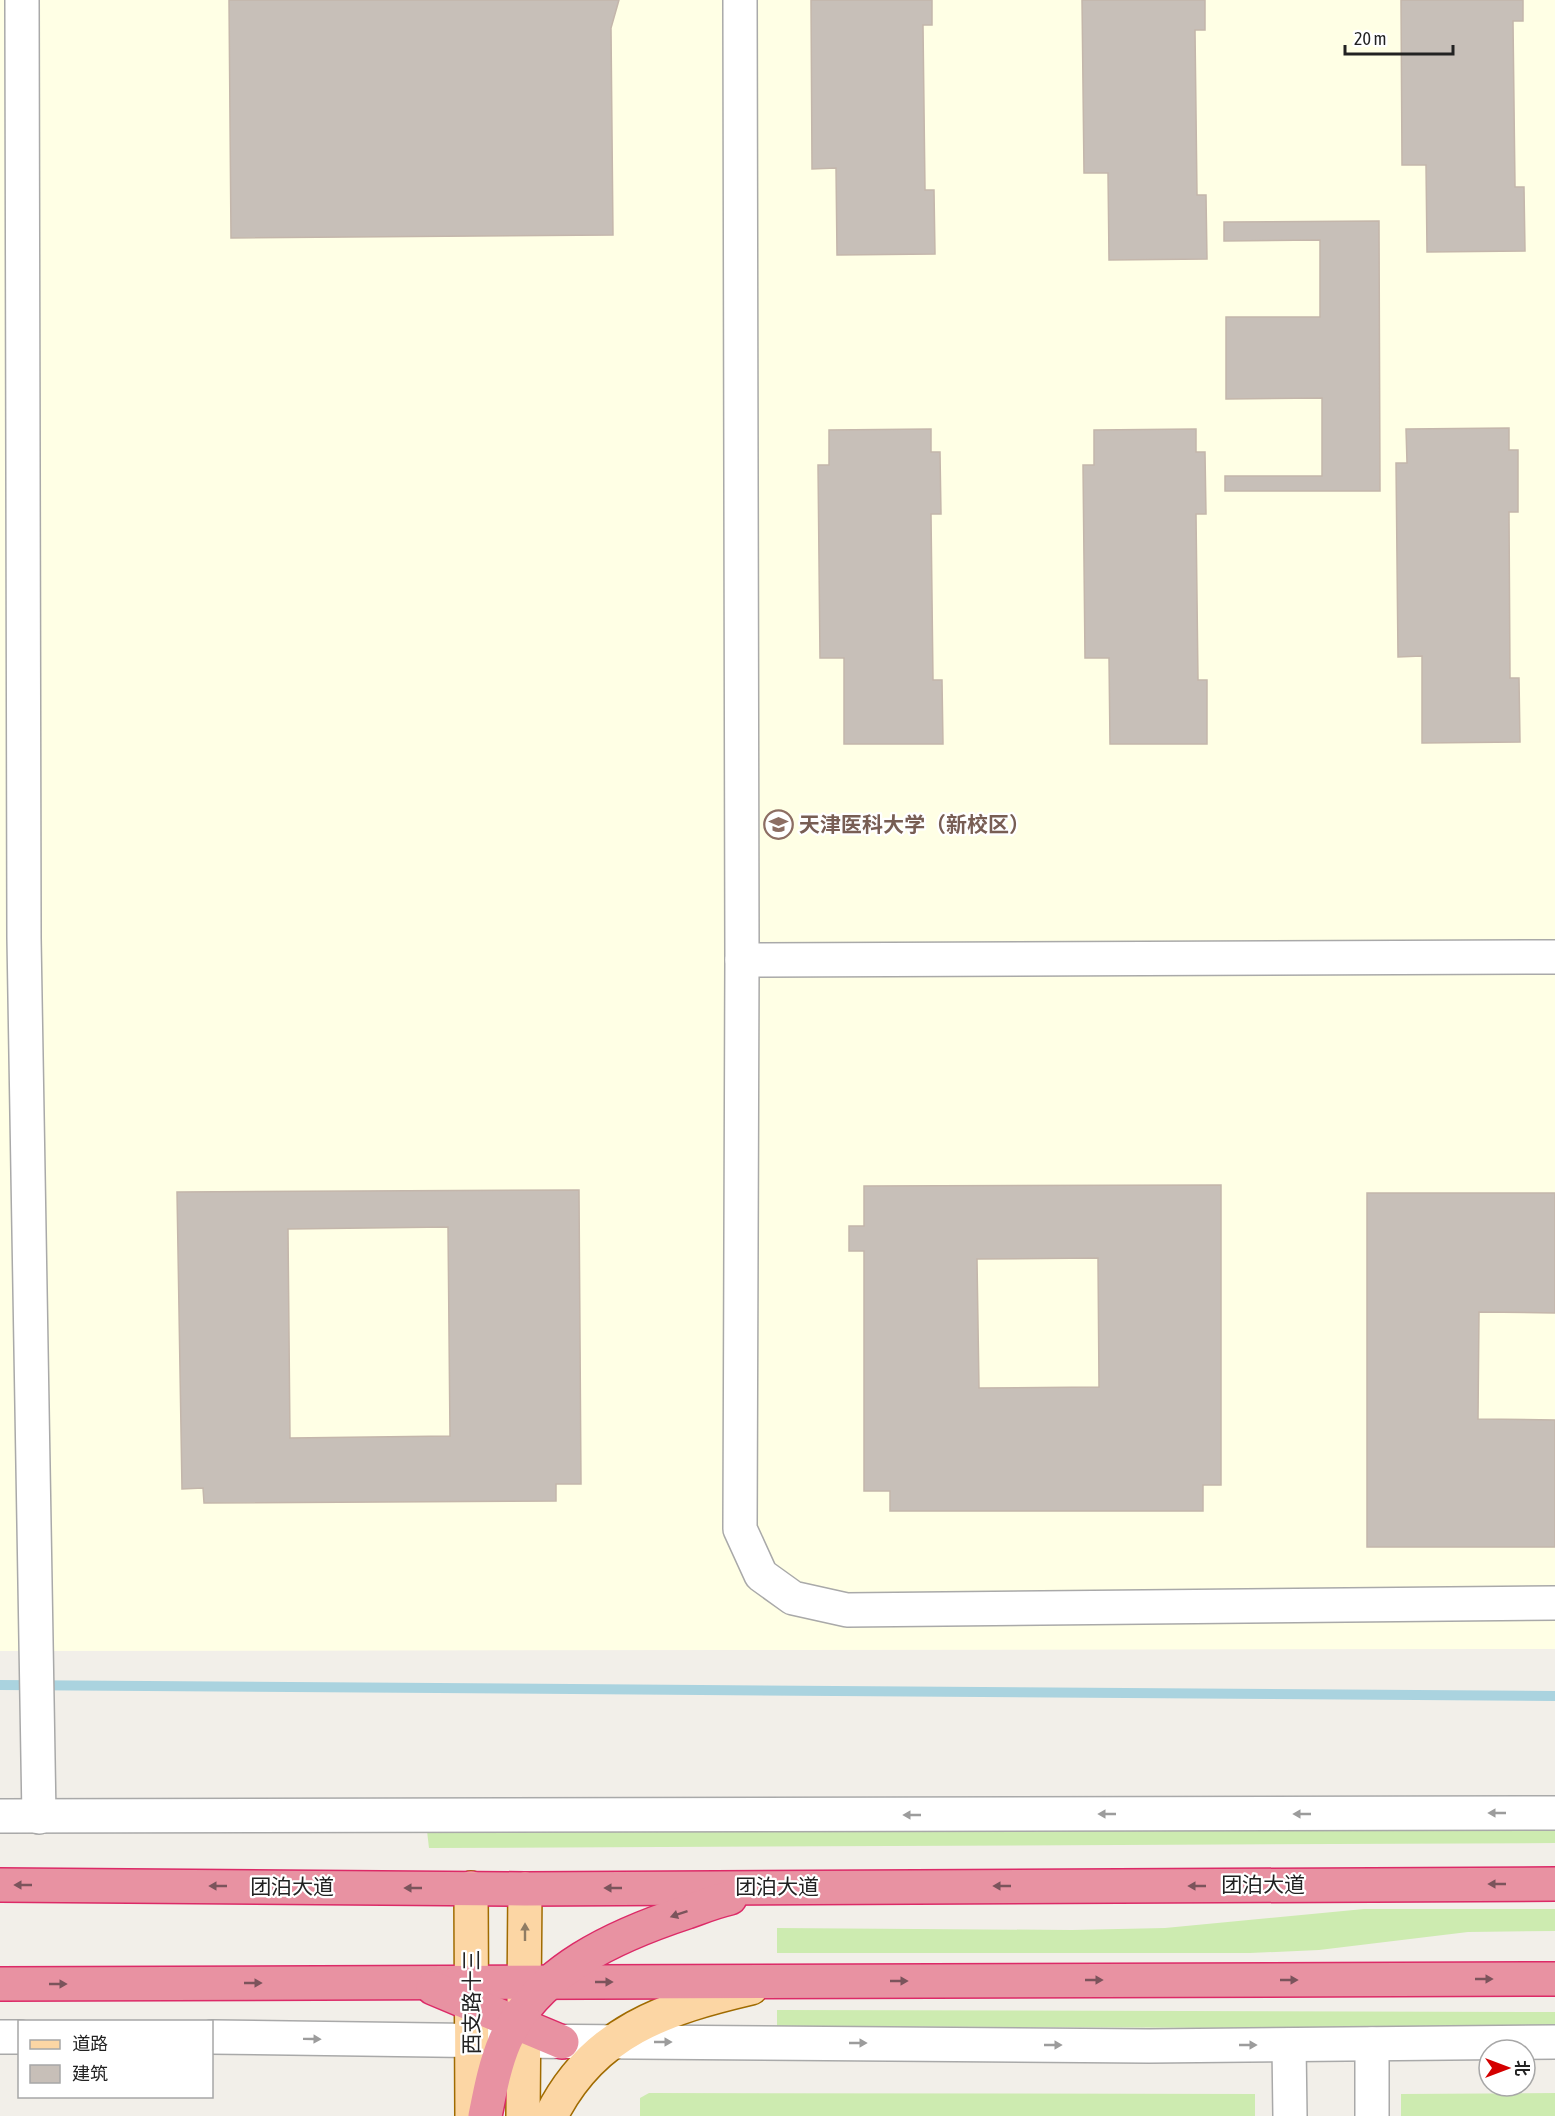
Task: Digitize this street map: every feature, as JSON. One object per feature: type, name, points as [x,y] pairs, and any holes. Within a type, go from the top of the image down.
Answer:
[{"type":"highway","name":"团泊大道","points":[[0,1885],[525,1889],[1555,1884]]},
{"type":"highway","points":[[485,2116],[492,2080],[523,2015],[588,1955],[635,1930],[726,1899],[776,1887]]},
{"type":"highway","points":[[523,2015],[778,1981],[1555,1979]]},
{"type":"highway","points":[[0,1984],[420,1982],[472,1993],[523,2015],[562,2042]]},
{"type":"main road","name":"西支路十三","points":[[471,1888],[472,2116]]},
{"type":"main road","points":[[523,2116],[525,1889]]},
{"type":"main road","points":[[551,2116],[580,2073],[612,2042],[638,2024],[704,1999],[778,1981]]},
{"type":"street","points":[[22,0],[12,938],[37,1645],[39,1817]]},
{"type":"street","points":[[740,0],[742,960],[740,1529],[761,1575],[793,1598],[848,1610],[1555,1603]]},
{"type":"street","points":[[742,960],[1555,957]]},
{"type":"street","points":[[0,1816],[1555,1813]]},
{"type":"street","points":[[213,2037],[472,2041],[523,2015]]},
{"type":"street","points":[[0,2037],[18,2037]]},
{"type":"street","points":[[562,2042],[1289,2045],[1555,2042]]},
{"type":"street","points":[[1372,2044],[1372,2116]]},
{"type":"street","points":[[1289,2045],[1290,2116]]},
{"type":"shaded area","name":"天津医科大学（新校区）","points":[[0,0],[1555,0],[1555,1649],[0,1651]]},
{"type":"green space","points":[[1555,1830],[1555,1843],[429,1848],[427,1831]]},
{"type":"green space","points":[[1364,1909],[1555,1909],[1555,1931],[1468,1932],[1319,1950],[1250,1953],[777,1953],[777,1928],[1072,1930],[1165,1928]]},
{"type":"green space","points":[[777,2010],[1555,2012],[1555,2029],[777,2026]]},
{"type":"green space","points":[[649,2093],[1255,2094],[1255,2116],[640,2116],[640,2098]]},
{"type":"green space","points":[[1537,2093],[1555,2093],[1555,2116],[1401,2116],[1401,2094],[1477,2094],[1477,2098],[1537,2098]]},
{"type":"building","points":[[229,0],[619,0],[611,28],[613,235],[231,238]]},
{"type":"building","points":[[811,0],[932,0],[932,25],[923,25],[925,190],[934,190],[935,254],[837,255],[836,168],[812,169]]},
{"type":"building","points":[[1082,0],[1205,0],[1205,30],[1195,30],[1197,195],[1206,195],[1207,259],[1109,260],[1108,173],[1084,173]]},
{"type":"building","points":[[1401,0],[1523,0],[1523,21],[1513,21],[1515,187],[1524,187],[1525,251],[1427,252],[1426,165],[1402,165]]},
{"type":"building","points":[[1379,221],[1380,491],[1225,491],[1225,476],[1322,476],[1322,398],[1226,399],[1226,317],[1320,317],[1320,240],[1224,241],[1224,222]]},
{"type":"building","points":[[1509,428],[1509,450],[1518,450],[1518,512],[1509,512],[1510,678],[1519,678],[1520,742],[1422,743],[1422,656],[1398,657],[1396,463],[1407,463],[1406,429]]},
{"type":"building","points":[[931,429],[931,452],[940,452],[941,514],[931,514],[933,680],[942,680],[943,744],[844,744],[844,658],[820,658],[818,465],[829,465],[829,430]]},
{"type":"building","points":[[1196,429],[1196,452],[1205,452],[1206,514],[1196,514],[1198,680],[1207,680],[1207,744],[1110,744],[1109,658],[1085,658],[1083,465],[1094,465],[1094,430]]},
{"type":"building","points":[[1221,1185],[1221,1485],[1203,1485],[1203,1511],[890,1511],[890,1491],[864,1491],[864,1251],[849,1251],[849,1226],[864,1226],[864,1186]],"holes":[[[1098,1258],[1099,1387],[979,1388],[977,1259]]]},
{"type":"building","points":[[579,1190],[581,1484],[556,1484],[556,1501],[204,1503],[203,1488],[182,1489],[177,1192]],"holes":[[[448,1227],[450,1436],[290,1438],[288,1229]]]},
{"type":"building","points":[[1367,1193],[1555,1193],[1555,1313],[1479,1312],[1478,1419],[1555,1420],[1555,1547],[1367,1547]]},
{"type":"waterway","points":[[0,1685],[1555,1696]]},
{"type":"place","name":"天津医科大学（新校区）","points":[[778,825]]}]
